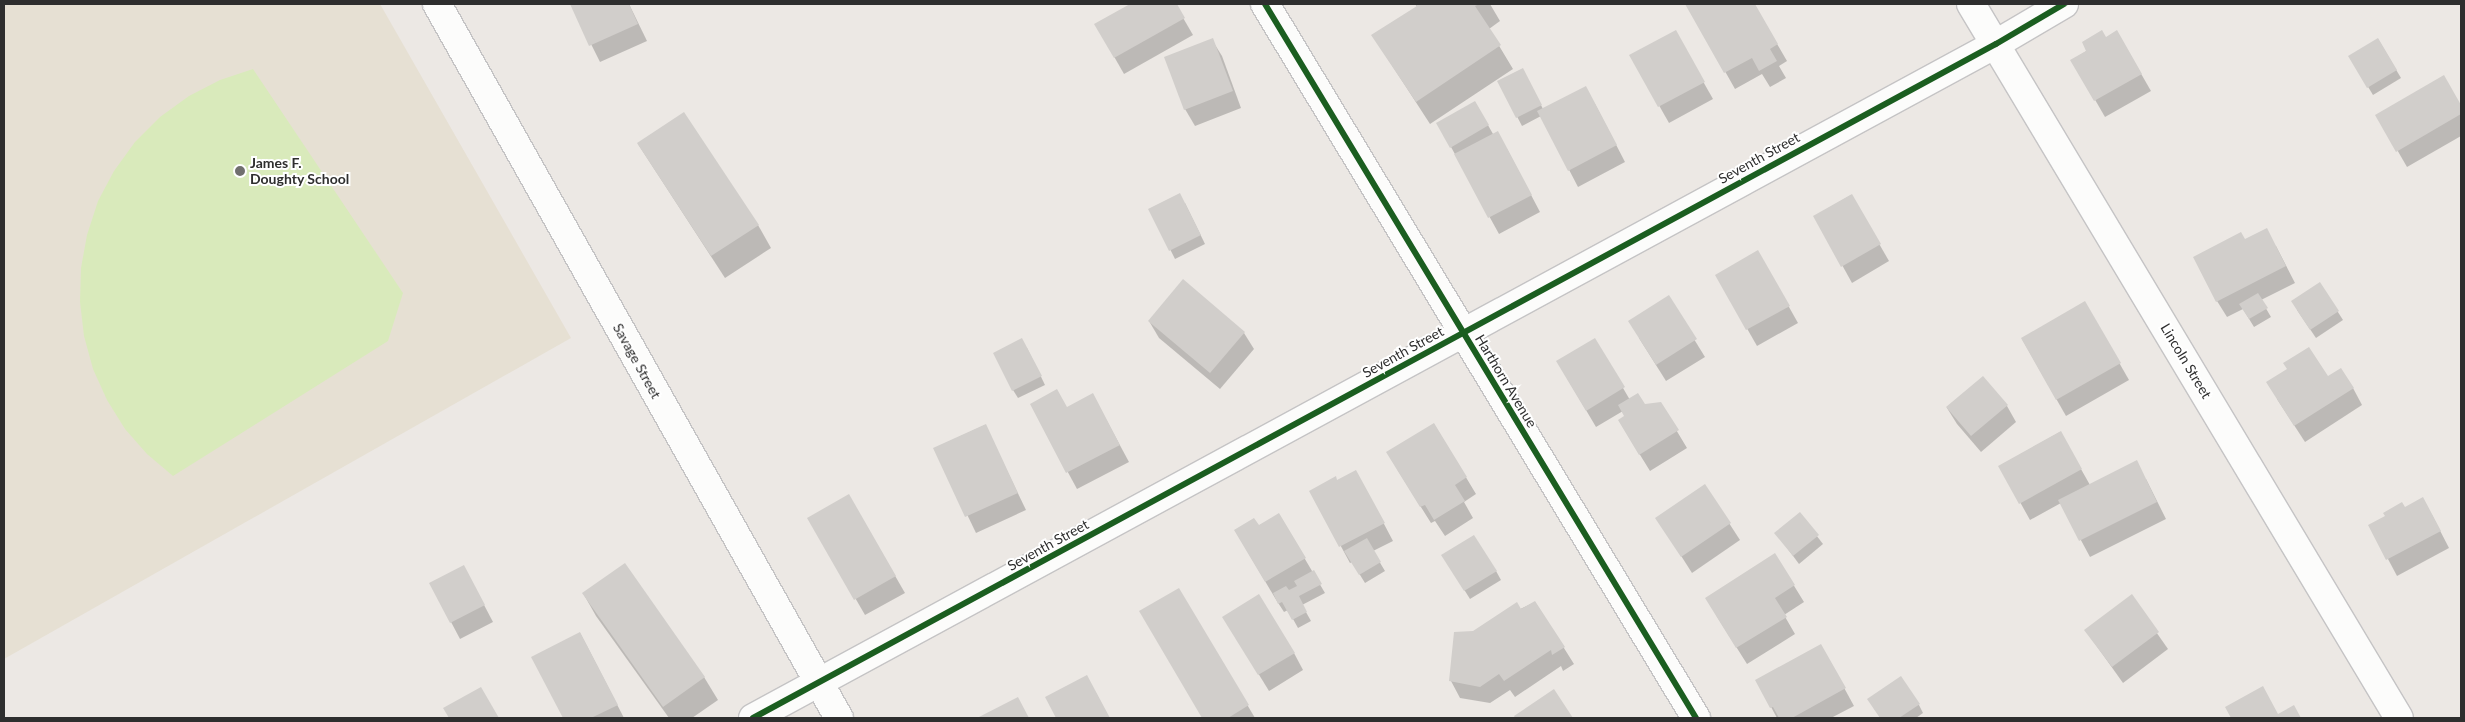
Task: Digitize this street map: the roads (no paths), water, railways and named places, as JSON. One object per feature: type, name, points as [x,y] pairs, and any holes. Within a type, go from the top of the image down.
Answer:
[{"type":"street","name":"Savage Street","points":[[437,4],[818,684],[839,718]]},
{"type":"street","name":"Harthorn Avenue","points":[[1265,4],[1696,718]]},
{"type":"street","name":"Lincoln Street","points":[[1971,4],[2400,718]]},
{"type":"street","name":"Seventh Street","points":[[753,718],[1996,44],[2064,4]]},
{"type":"place","name":"James F. Doughty School","points":[[240,171]]}]
